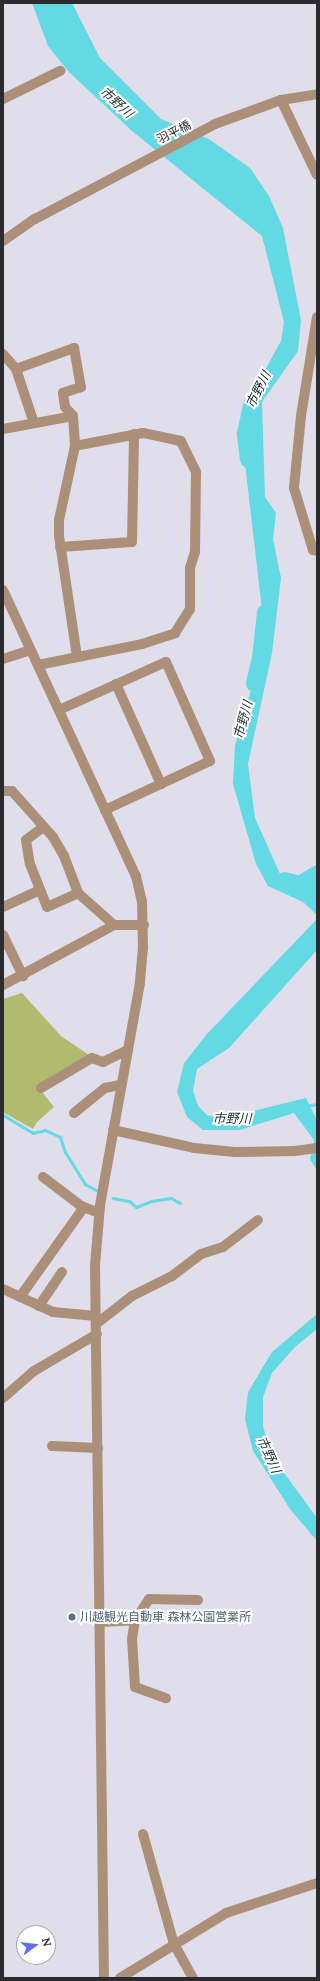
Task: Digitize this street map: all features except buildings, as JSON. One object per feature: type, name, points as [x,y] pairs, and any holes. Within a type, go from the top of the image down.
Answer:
[{"type":"street","points":[[3,99],[60,71]]},
{"type":"street","name":"羽平橋","points":[[3,241],[35,219],[209,129],[252,109],[281,100],[317,94]]},
{"type":"street","points":[[281,100],[317,175]]},
{"type":"street","points":[[317,317],[301,416],[294,488],[312,524],[313,550],[317,551]]},
{"type":"street","points":[[16,369],[74,348],[81,387],[63,393],[65,407],[73,416],[75,446],[59,520],[60,547],[77,656]]},
{"type":"street","points":[[3,354],[16,369],[34,423]]},
{"type":"street","points":[[3,429],[73,416]]},
{"type":"street","points":[[38,665],[142,644],[175,633],[190,609],[190,568],[195,552],[196,472],[181,441],[143,433],[75,446]]},
{"type":"street","points":[[60,547],[132,542],[134,434]]},
{"type":"street","points":[[3,590],[136,876],[142,901],[144,925],[140,983],[99,1213],[95,1266],[104,1978]]},
{"type":"street","points":[[3,659],[31,650]]},
{"type":"street","points":[[59,710],[166,662],[210,761],[105,810]]},
{"type":"street","points":[[116,684],[161,784]]},
{"type":"street","points":[[4,793],[12,791],[42,828],[53,838],[64,856],[78,893],[114,925]]},
{"type":"street","points":[[42,828],[26,840],[30,864],[47,907],[78,893]]},
{"type":"street","points":[[3,907],[40,890]]},
{"type":"street","points":[[3,985],[23,976],[73,946],[114,925],[144,925]]},
{"type":"street","points":[[3,935],[23,976]]},
{"type":"street","points":[[41,1088],[92,1058],[103,1062],[128,1050]]},
{"type":"street","points":[[74,1113],[105,1088],[121,1086]]},
{"type":"street","points":[[113,1130],[194,1148],[235,1152],[295,1151],[317,1148]]},
{"type":"street","points":[[43,1177],[84,1207],[99,1213]]},
{"type":"street","points":[[20,1297],[84,1207]]},
{"type":"street","points":[[3,1288],[53,1312],[96,1320],[132,1296],[172,1276],[201,1254],[223,1247],[258,1220]]},
{"type":"street","points":[[39,1306],[62,1272]]},
{"type":"street","points":[[3,1398],[34,1371],[97,1334]]},
{"type":"street","points":[[52,1446],[98,1448]]},
{"type":"street","points":[[166,1698],[135,1687],[132,1639],[135,1620],[149,1599],[198,1600]]},
{"type":"street","points":[[100,1622],[135,1620]]},
{"type":"street","points":[[143,1834],[174,1944],[193,1978]]},
{"type":"street","points":[[120,1978],[226,1913],[317,1883]]},
{"type":"green space","points":[[22,993],[61,1036],[89,1055],[38,1087],[54,1107],[37,1122],[33,1129],[3,1112],[3,999]]},
{"type":"water","points":[[32,3],[72,3],[100,58],[161,119],[209,139],[250,168],[269,196],[283,228],[301,320],[298,351],[262,402],[265,497],[276,513],[273,539],[281,578],[272,653],[248,764],[255,818],[281,876],[317,882],[317,915],[303,902],[268,886],[256,864],[233,784],[235,745],[263,649],[262,610],[244,455],[247,403],[281,341],[284,322],[262,236],[132,131],[69,72],[48,46]]},
{"type":"water","points":[[317,919],[317,950],[229,1048],[197,1069],[193,1091],[198,1106],[208,1116],[249,1112],[306,1098],[317,1120],[317,1171],[310,1159],[314,1140],[294,1113],[240,1130],[203,1130],[187,1117],[177,1092],[184,1063],[207,1034]]},
{"type":"water","points":[[317,1314],[317,1329],[295,1347],[272,1373],[263,1397],[263,1426],[271,1455],[317,1518],[317,1541],[290,1509],[253,1451],[245,1419],[248,1392],[272,1352]]},
{"type":"waterway","name":"市野川","points":[[248,459],[245,433],[251,404]]},
{"type":"waterway","name":"市野川","points":[[254,683],[260,658],[265,612]]},
{"type":"waterway","name":"市野川","points":[[284,880],[299,884],[317,873]]},
{"type":"waterway","points":[[306,1106],[317,1104]]},
{"type":"waterway","points":[[3,1115],[33,1133],[45,1130],[60,1137],[65,1152],[85,1184],[96,1190]]},
{"type":"waterway","points":[[113,1198],[129,1201],[136,1207],[152,1201],[171,1198],[180,1203]]},
{"type":"place","name":"川越観光自動車 森林公園営業所","points":[[72,1617]]}]
